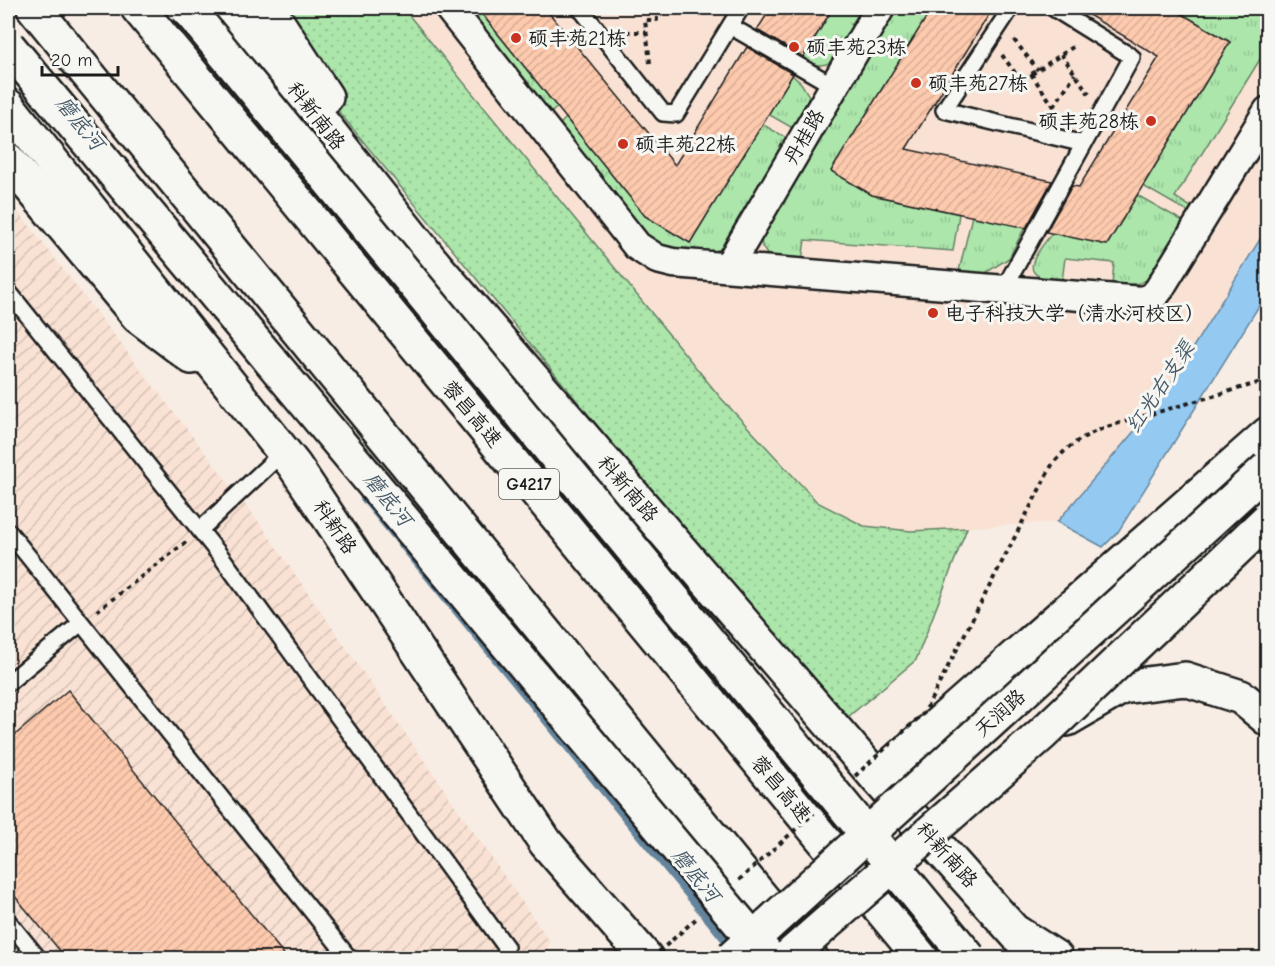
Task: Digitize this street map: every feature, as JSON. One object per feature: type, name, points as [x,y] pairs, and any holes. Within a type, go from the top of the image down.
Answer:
[{"type":"main road","points":[[34,8],[811,958]]},
{"type":"main road","name":"蓉昌高速","points":[[138,8],[921,958]]},
{"type":"main road","points":[[187,8],[969,958]]},
{"type":"main road","name":"科新南路","points":[[231,8],[433,262],[862,781],[1017,933],[1038,958]]},
{"type":"main road","points":[[268,8],[433,262],[721,716]]},
{"type":"main road","points":[[8,46],[769,958]]},
{"type":"main road","name":"科新路","points":[[8,106],[283,452],[546,843],[646,958]]},
{"type":"main road","points":[[8,160],[138,316],[229,384]]},
{"type":"main road","points":[[862,781],[1268,434]]},
{"type":"main road","name":"天润路","points":[[732,958],[1268,468]]},
{"type":"main road","points":[[788,958],[1042,734],[1268,519]]},
{"type":"main road","points":[[1042,734],[1122,687],[1185,679],[1241,698],[1268,719]]},
{"type":"main road","points":[[1017,933],[1056,958]]},
{"type":"street","points":[[449,8],[638,246],[657,259],[673,263],[1142,301],[1152,297],[1268,111]]},
{"type":"street","name":"丹桂路","points":[[728,267],[880,8]]},
{"type":"lane","points":[[580,8],[663,113],[676,114],[741,8]]},
{"type":"lane","points":[[1011,8],[944,110],[1084,144]]},
{"type":"lane","points":[[1004,290],[1132,57],[1053,8]]},
{"type":"lane","points":[[730,26],[834,86]]},
{"type":"lane","points":[[8,291],[200,530],[506,947],[505,958]]},
{"type":"lane","points":[[200,530],[283,452]]},
{"type":"lane","points":[[8,531],[348,958]]},
{"type":"lane","points":[[8,683],[81,623]]},
{"type":"lane","points":[[8,921],[38,958]]},
{"type":"path","points":[[654,102],[645,20],[657,20],[656,8]]},
{"type":"path","points":[[1000,24],[1038,70]]},
{"type":"path","points":[[990,40],[1021,81],[1094,33]]},
{"type":"path","points":[[1061,54],[1095,102]]},
{"type":"path","points":[[1032,74],[1064,121],[1072,116]]},
{"type":"path","points":[[1054,106],[1075,74]]},
{"type":"path","points":[[862,781],[924,713],[1053,463],[1068,446],[1086,434],[1268,380]]},
{"type":"path","points":[[94,614],[165,558]]},
{"type":"path","points":[[731,887],[820,808]]},
{"type":"path","points":[[652,958],[705,911]]},
{"type":"shaded area","name":"电子科技大学（清水河校区）","points":[[403,8],[1267,8],[1267,228],[1159,402],[1057,522],[911,531],[864,526],[817,502],[720,397]]},
{"type":"shaded area","points":[[8,198],[261,525],[550,942],[545,958],[8,958]]},
{"type":"green space","points":[[253,8],[403,8],[720,397],[817,502],[864,526],[911,531],[967,528],[916,660],[842,722]]},
{"type":"green space","points":[[462,8],[491,8],[485,18],[558,107],[548,115]]},
{"type":"green space","points":[[833,8],[869,8],[851,42],[836,60],[827,64],[815,65],[801,61]]},
{"type":"green space","points":[[896,8],[913,8],[927,17],[832,171],[872,195],[959,214],[953,251],[805,240],[802,261],[769,257],[762,247],[760,229]]},
{"type":"green space","points":[[1172,8],[1267,9],[1267,48],[1175,197],[1191,207],[1188,212],[1143,186],[1230,42]]},
{"type":"green space","points":[[792,75],[801,83],[809,96],[796,130],[768,114]]},
{"type":"green space","points":[[566,118],[645,216],[690,243],[762,124],[790,140],[725,246],[708,252],[687,252],[658,244],[650,239],[558,126]]},
{"type":"green space","points":[[1137,195],[1183,221],[1151,277],[1128,285],[1112,285],[1114,263],[1065,258],[1062,281],[1038,276],[1033,271],[1034,259],[1052,233],[1107,245]]},
{"type":"green space","points":[[972,216],[1025,227],[1009,258],[984,274],[959,271]]},
{"type":"water","points":[[1267,228],[1267,293],[1118,532],[1103,547],[1057,522],[1159,402]]},
{"type":"building","name":"硕丰苑22栋","points":[[477,8],[545,8],[675,165],[747,47],[793,74],[690,243],[645,216]]},
{"type":"building","name":"硕丰苑23栋","points":[[771,8],[833,8],[803,57],[757,30]]},
{"type":"building","name":"硕丰苑27栋","points":[[932,8],[993,8],[906,149],[1052,181],[1026,228],[872,195],[831,171]]},
{"type":"building","name":"硕丰苑28栋","points":[[1077,8],[1172,8],[1230,42],[1107,245],[1046,232],[1072,186],[1079,187],[1159,57]]},
{"type":"building","points":[[68,690],[287,958],[66,958],[8,888],[8,741]]},
{"type":"waterway","name":"磨底河","points":[[364,498],[732,948]]},
{"type":"place","name":"硕丰苑21栋","points":[[516,38]]},
{"type":"place","name":"硕丰苑23栋","points":[[794,47]]},
{"type":"place","name":"硕丰苑27栋","points":[[916,83]]},
{"type":"place","name":"硕丰苑28栋","points":[[1151,121]]},
{"type":"place","name":"硕丰苑22栋","points":[[623,144]]},
{"type":"place","name":"电子科技大学（清水河校区）","points":[[933,313]]},
{"type":"water label","name":"红光右支渠","points":[[1160,387]]}]
